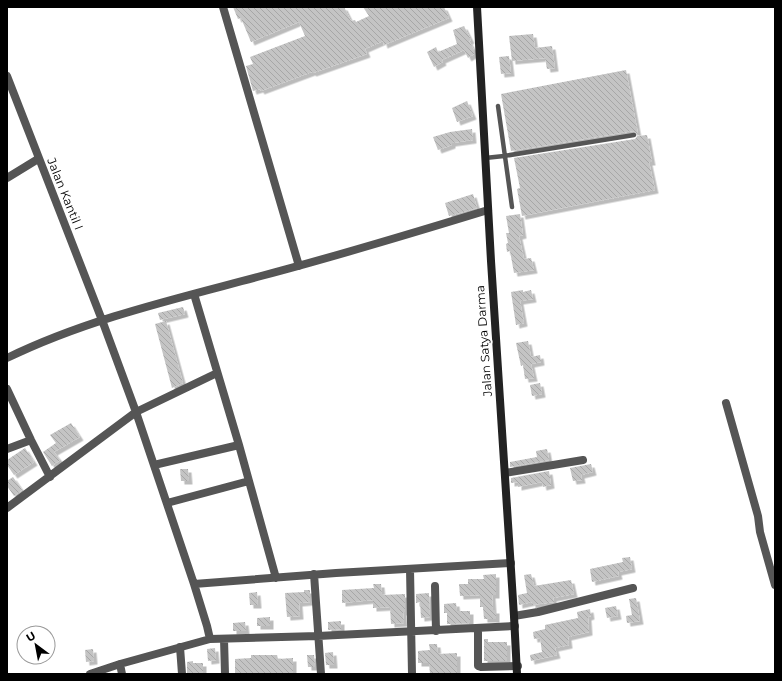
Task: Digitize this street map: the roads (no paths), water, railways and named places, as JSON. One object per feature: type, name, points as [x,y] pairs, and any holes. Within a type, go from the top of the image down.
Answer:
[{"type":"main road","name":"Jalan Satya Darma","points":[[476,7],[517,670]]},
{"type":"street","points":[[223,7],[299,266]]},
{"type":"street","name":"Jalan Kantil I","points":[[7,76],[38,159],[102,320],[136,412],[194,584],[210,639]]},
{"type":"street","points":[[7,178],[38,159]]},
{"type":"street","points":[[8,354],[102,320],[299,266],[488,210]]},
{"type":"street","points":[[194,294],[239,445],[276,578]]},
{"type":"street","points":[[7,508],[136,412],[217,373]]},
{"type":"street","points":[[7,389],[30,440],[50,477]]},
{"type":"street","points":[[726,403],[758,516],[760,532],[774,576],[775,586]]},
{"type":"street","points":[[7,449],[30,440]]},
{"type":"street","points":[[154,465],[239,445]]},
{"type":"street","points":[[505,473],[583,460]]},
{"type":"street","points":[[166,503],[249,481]]},
{"type":"street","points":[[194,584],[314,574],[511,563]]},
{"type":"street","points":[[410,569],[412,674]]},
{"type":"street","points":[[314,574],[321,674]]},
{"type":"street","points":[[435,586],[436,631]]},
{"type":"street","points":[[514,616],[538,612],[633,588]]},
{"type":"street","points":[[90,674],[210,639],[436,631],[515,626]]},
{"type":"street","points":[[478,629],[478,666],[517,670]]},
{"type":"street","points":[[224,639],[225,674]]},
{"type":"street","points":[[180,647],[182,674]]},
{"type":"street","points":[[120,664],[122,674]]},
{"type":"lane","points":[[498,106],[512,207]]},
{"type":"lane","points":[[485,158],[634,135]]}]
